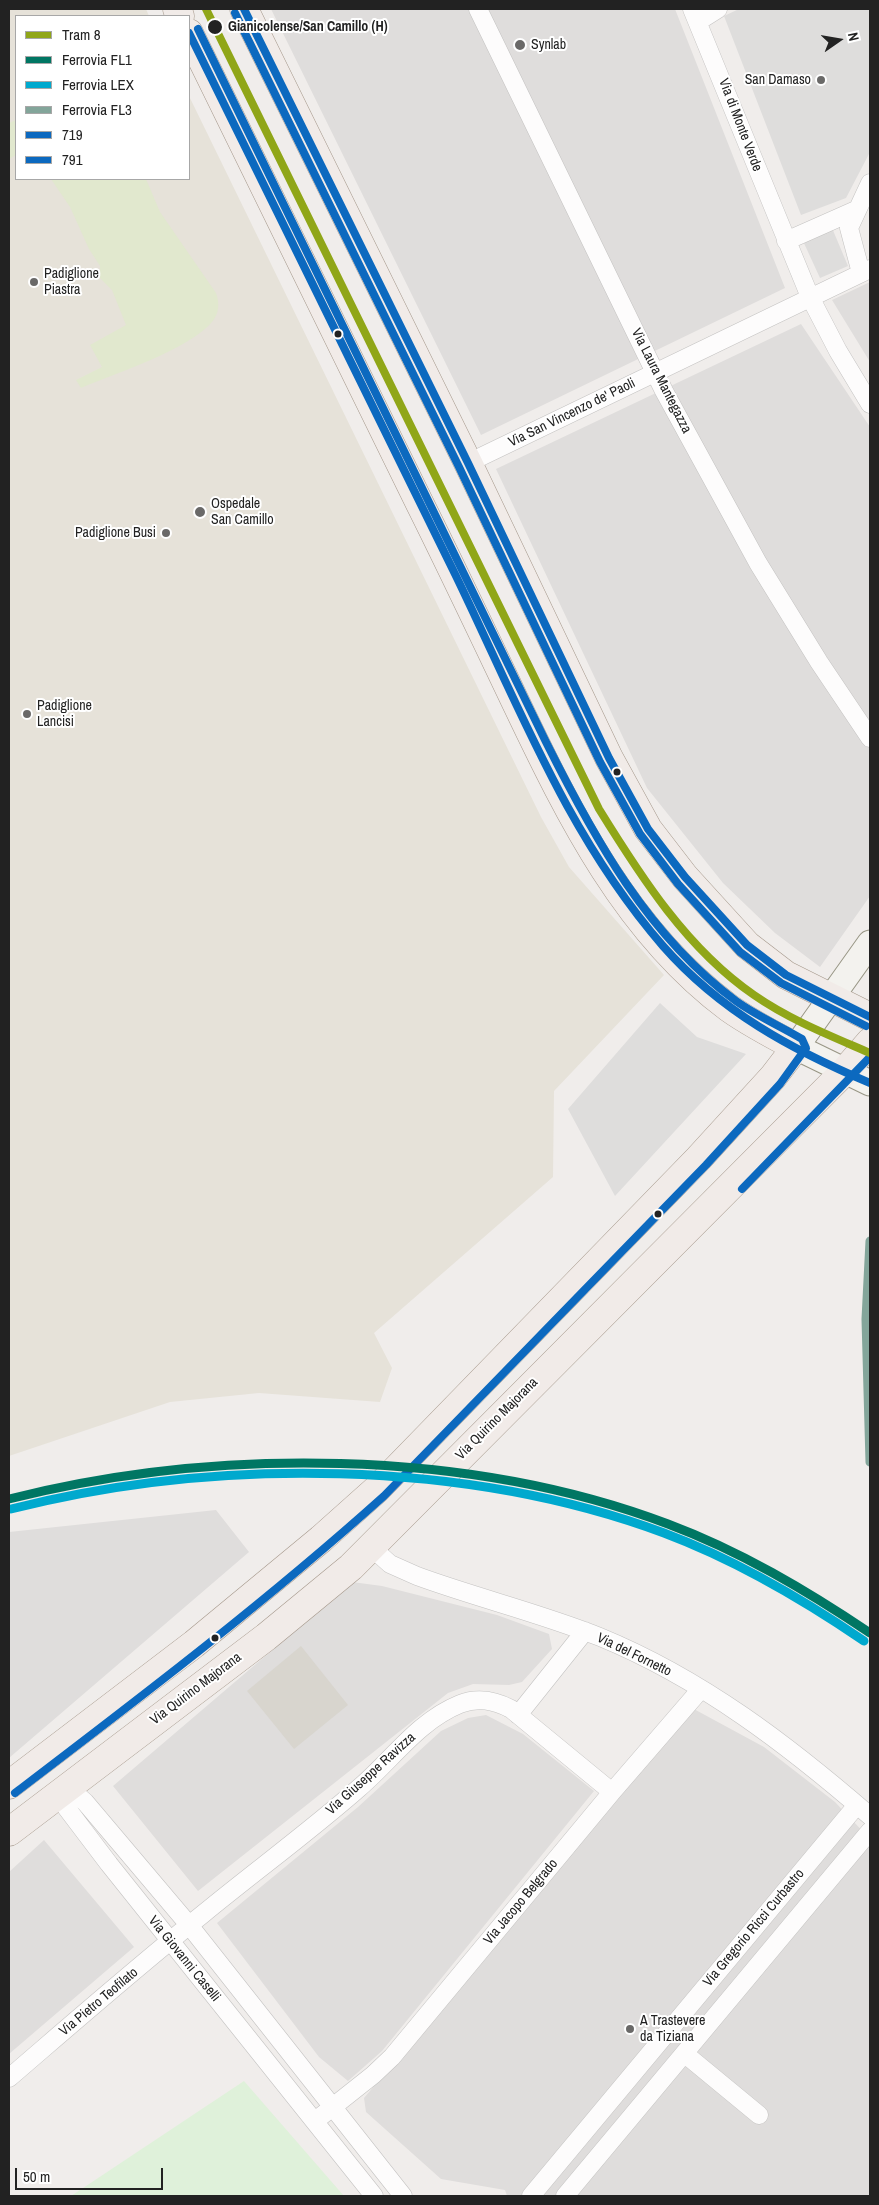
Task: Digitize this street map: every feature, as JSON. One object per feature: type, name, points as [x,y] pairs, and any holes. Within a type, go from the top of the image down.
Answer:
[{"type":"main road","points":[[244,9],[468,463],[624,787],[648,829],[690,884],[747,945],[786,974],[870,1017]]},
{"type":"main road","points":[[9,1785],[35,1763],[194,1644],[259,1591],[377,1489],[699,1158],[774,1077],[796,1047],[729,1008],[691,975],[642,921],[608,876],[582,835],[550,775],[459,582],[190,35]]},
{"type":"main road","name":"Via Quirino Majorana","points":[[9,1832],[256,1644],[371,1547],[844,1072],[870,1042]]},
{"type":"main road","points":[[371,1547],[367,1536],[366,1521],[377,1489]]},
{"type":"main road","points":[[256,1644],[267,1626],[269,1608],[266,1596],[259,1591]]},
{"type":"main road","points":[[35,1763],[62,1790]]},
{"type":"street","name":"Via Laura Mantegazza","points":[[478,9],[655,373],[758,563],[819,662],[870,738]]},
{"type":"street","points":[[696,15],[718,9]]},
{"type":"street","name":"Via di Monte Verde","points":[[696,15],[810,297]]},
{"type":"street","points":[[866,271],[850,237],[849,228],[870,183]]},
{"type":"street","points":[[786,241],[856,210]]},
{"type":"street","name":"Via San Vincenzo de' Paoli","points":[[468,463],[866,271]]},
{"type":"street","points":[[810,297],[838,351],[870,404]]},
{"type":"street","points":[[870,943],[796,1047],[870,1083]]},
{"type":"street","name":"Via del Fornetto","points":[[371,1547],[390,1564],[417,1576],[584,1631],[643,1657],[701,1689],[782,1742],[864,1810]]},
{"type":"street","points":[[518,1715],[584,1631]]},
{"type":"street","name":"Via Jacopo Belgrado","points":[[333,2106],[373,2075],[392,2057],[612,1792],[701,1689]]},
{"type":"street","name":"Via Giuseppe Ravizza","points":[[189,1926],[360,1788],[391,1755],[447,1711],[466,1702],[484,1700],[502,1705],[518,1715],[612,1792]]},
{"type":"street","name":"Via Giovanni Caselli","points":[[62,1790],[85,1802],[189,1926],[403,2196]]},
{"type":"street","name":"Via Giovanni Caselli","points":[[62,1790],[170,1941],[374,2196]]},
{"type":"street","name":"Via Gregorio Ricci Curbastro","points":[[531,2196],[651,2051],[864,1810]]},
{"type":"street","name":"Via Gregorio Ricci Curbastro","points":[[564,2196],[870,1831]]},
{"type":"street","name":"Via Pietro Teofilato","points":[[9,2078],[189,1926]]},
{"type":"street","points":[[651,2051],[672,2069]]},
{"type":"street","points":[[685,2054],[760,2115]]},
{"type":"street","points":[[315,2121],[333,2106]]},
{"type":"shaded area","name":"Ospedale San Camillo","points":[[9,9],[146,9],[149,15],[15,15],[15,180],[190,180],[190,98],[541,817],[569,867],[664,975],[554,1091],[553,1177],[374,1333],[392,1368],[380,1402],[259,1393],[170,1402],[9,1456]]},
{"type":"shaded area","points":[[271,9],[675,9],[785,288],[481,435]]},
{"type":"shaded area","name":"San Damaso","points":[[739,9],[870,9],[870,152],[846,198],[801,215],[724,16]]},
{"type":"shaded area","points":[[832,228],[848,266],[820,278],[803,241]]},
{"type":"shaded area","points":[[870,282],[870,362],[832,300]]},
{"type":"shaded area","points":[[801,324],[870,427],[870,896],[820,967],[775,933],[723,883],[647,788],[496,469]]},
{"type":"shaded area","points":[[660,1003],[697,1037],[746,1054],[615,1196],[568,1109]]},
{"type":"shaded area","points":[[216,1510],[249,1552],[9,1758],[9,1532]]},
{"type":"shaded area","points":[[352,1582],[382,1586],[497,1615],[549,1634],[552,1649],[522,1682],[509,1685],[473,1684],[448,1693],[198,1891],[113,1786]]},
{"type":"shaded area","points":[[301,1646],[348,1705],[294,1749],[247,1691]]},
{"type":"shaded area","points":[[692,1708],[764,1747],[835,1802],[870,1839],[870,2196],[507,2196],[505,2190],[441,2179],[366,2112],[364,2098]]},
{"type":"shaded area","points":[[486,1715],[523,1734],[594,1791],[382,2051],[348,2081],[319,2057],[217,1923],[358,1807],[441,1731],[468,1718]]},
{"type":"shaded area","points":[[44,1840],[134,1947],[9,2054],[9,1872]]},
{"type":"green space","points":[[15,120],[15,156],[9,159],[9,123]]},
{"type":"green space","points":[[52,180],[146,180],[160,212],[216,293],[218,308],[212,322],[201,332],[169,351],[81,388],[76,380],[102,367],[90,345],[126,325],[112,290],[100,278],[100,266],[89,249],[70,207]]},
{"type":"green space","points":[[244,2081],[344,2196],[71,2196]]},
{"type":"tram line","name":"8","points":[[206,9],[599,809],[615,835],[667,910],[707,956],[730,977],[754,995],[782,1012],[870,1053]]},
{"type":"rail line","name":"FL3","points":[[870,1241],[866,1319],[870,1462]]},
{"type":"rail line","name":"FL1","points":[[9,1499],[88,1482],[171,1470],[255,1464],[340,1464],[425,1469],[509,1481],[590,1499],[668,1524],[695,1535],[772,1572],[870,1633]]},
{"type":"rail line","name":"LEX","points":[[11,1509],[90,1492],[172,1480],[255,1474],[340,1474],[424,1479],[507,1491],[587,1509],[664,1533],[691,1544],[717,1555],[792,1595],[864,1641]]},
{"type":"transit line","name":"719","points":[[244,9],[468,463],[609,758],[648,829],[685,877],[747,945],[786,975],[870,1017]]},
{"type":"transit line","name":"791","points":[[235,13],[459,467],[600,762],[640,834],[678,884],[740,952],[781,983],[866,1026]]},
{"type":"transit line","name":"791","points":[[15,1793],[249,1611],[384,1496],[706,1165],[780,1084],[806,1048],[802,1039],[736,1001],[676,947],[650,916],[604,849],[546,742],[198,29]]},
{"type":"transit line","name":"719","points":[[190,35],[456,576],[547,768],[599,860],[629,904],[663,946],[708,990],[733,1009],[785,1042],[870,1083]]},
{"type":"transit line","name":"791","points":[[742,1189],[870,1057]]},
{"type":"place","name":"Gianicolense/San Camillo (H)","points":[[215,27]]},
{"type":"place","name":"Synlab","points":[[520,45]]},
{"type":"place","name":"San Damaso","points":[[821,80]]},
{"type":"place","name":"Padiglione Piastra","points":[[34,282]]},
{"type":"place","name":"Ospedale San Camillo","points":[[200,512]]},
{"type":"place","name":"Padiglione Busi","points":[[166,533]]},
{"type":"place","name":"Padiglione Lancisi","points":[[27,714]]},
{"type":"place","name":"A Trastevere da Tiziana","points":[[630,2029]]}]
